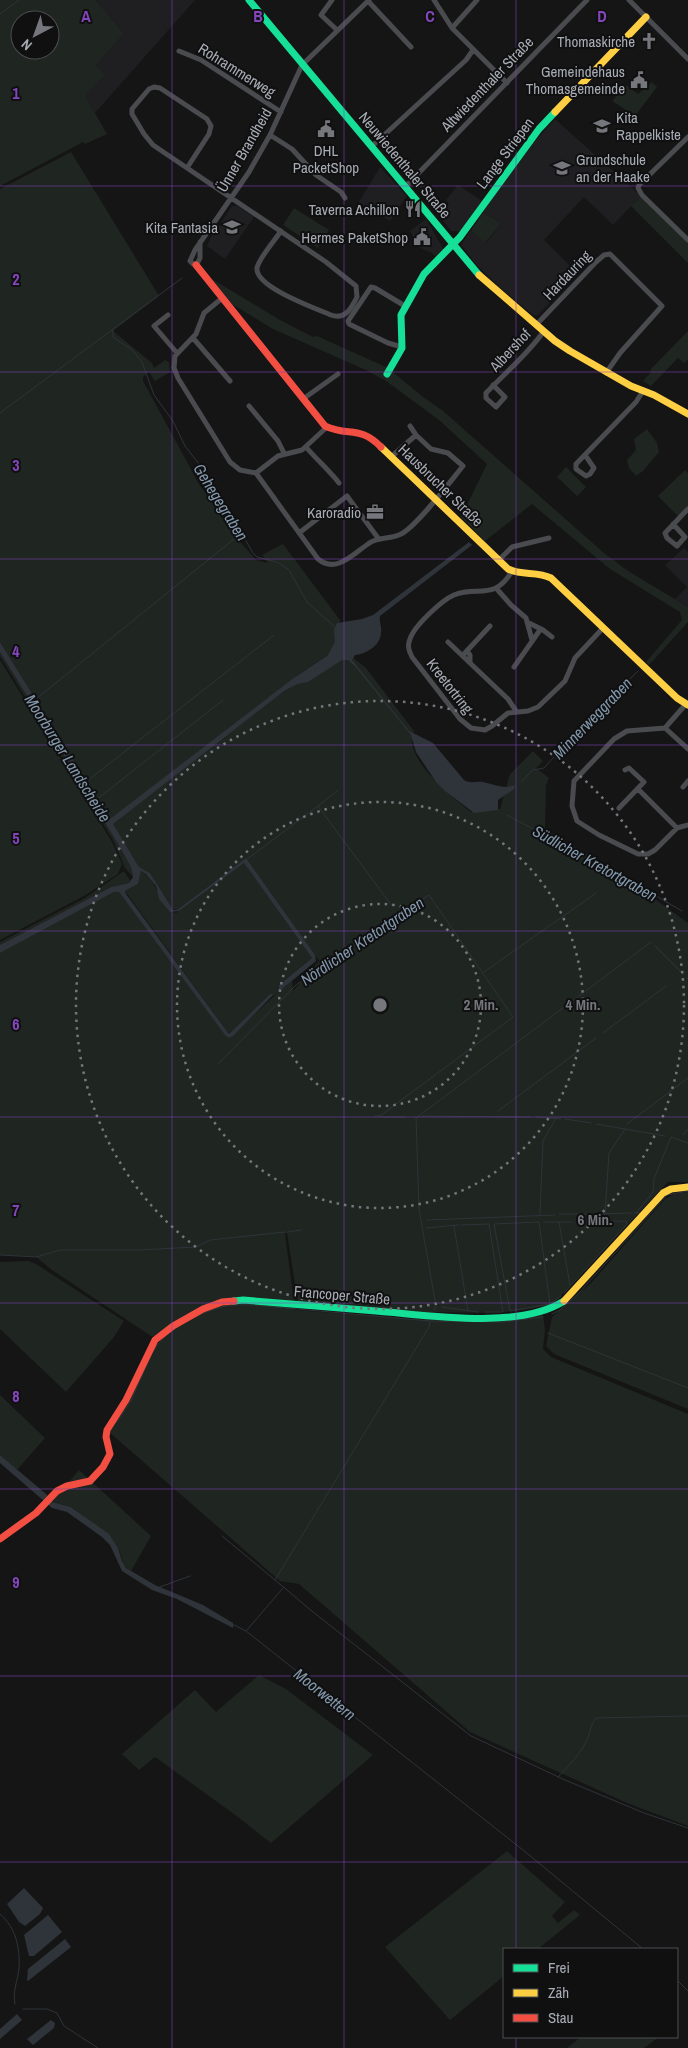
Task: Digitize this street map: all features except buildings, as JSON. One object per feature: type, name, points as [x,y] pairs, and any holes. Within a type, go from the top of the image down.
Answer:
[{"type":"street","name":"Neuwiedenthaler Straße","points":[[249,0],[485,282],[555,341],[688,418]]},
{"type":"street","points":[[302,65],[368,0],[411,47]]},
{"type":"street","points":[[434,0],[452,28],[507,83]]},
{"type":"street","points":[[452,28],[477,0]]},
{"type":"street","name":"Altwiedenthaler Straße","points":[[406,186],[587,0]]},
{"type":"street","points":[[629,0],[687,56]]},
{"type":"street","points":[[331,1],[321,15],[337,30]]},
{"type":"street","name":"Lange Striepen","points":[[405,306],[428,269],[454,245],[539,129],[646,17]]},
{"type":"street","name":"Rohrammerweg","points":[[179,50],[202,60],[281,112]]},
{"type":"street","points":[[372,147],[466,60],[473,50]]},
{"type":"street","name":"Ünner Brandheid","points":[[200,242],[200,258],[196,265],[190,263],[190,259],[200,242],[249,172],[270,135],[302,65]]},
{"type":"street","points":[[187,168],[209,134],[211,126],[207,118],[160,88],[148,89],[132,109],[132,114],[153,145],[166,156],[187,168],[281,231],[332,266],[356,286],[357,298],[346,314],[340,317],[330,315],[275,290],[260,278],[257,270],[258,265],[281,231]]},
{"type":"street","points":[[270,135],[292,149],[316,175],[341,192],[345,198]]},
{"type":"street","points":[[688,136],[638,188],[643,196],[688,240]]},
{"type":"street","name":"Hardauring","points":[[536,325],[596,262],[604,255],[610,254],[662,306],[632,338],[607,371]]},
{"type":"street","points":[[196,265],[221,299],[327,427],[306,447],[298,452],[276,457],[256,473]]},
{"type":"street","points":[[387,374],[400,355],[402,347],[400,318],[405,306],[371,287],[348,321],[349,324],[381,340],[402,347]]},
{"type":"street","points":[[221,299],[204,313],[193,338],[177,353],[174,361],[176,375],[230,462],[240,470],[256,473],[318,559],[329,565],[342,562],[378,538],[402,534],[436,500],[463,466],[448,453],[431,449],[416,435],[410,426]]},
{"type":"street","points":[[168,315],[154,326],[177,353]]},
{"type":"street","name":"Albershof","points":[[494,385],[544,331]]},
{"type":"street","points":[[193,338],[230,381]]},
{"type":"street","points":[[303,399],[338,374]]},
{"type":"street","name":"Neuwiedenthaler Straße","points":[[643,391],[688,414]]},
{"type":"street","points":[[584,455],[636,402],[643,391]]},
{"type":"street","points":[[249,406],[278,441],[284,454]]},
{"type":"street","name":"Hausbrucher Straße","points":[[327,427],[365,434],[512,571]]},
{"type":"street","points":[[391,457],[416,435]]},
{"type":"street","points":[[306,447],[320,464],[331,472],[339,483]]},
{"type":"street","points":[[300,534],[348,496],[378,538]]},
{"type":"street","points":[[673,524],[688,509]]},
{"type":"street","points":[[499,560],[512,547],[549,538]]},
{"type":"street","points":[[532,640],[528,623],[523,615],[496,588],[512,571],[542,574],[549,577],[672,694],[687,704],[665,728],[626,731],[614,739],[574,781],[572,806],[577,822],[638,854],[648,854],[655,850],[677,828],[688,825]]},
{"type":"street","name":"Kreetortring","points":[[496,588],[450,597],[434,610],[410,638],[408,648],[412,657],[468,727],[487,729],[506,714],[531,710],[546,701],[567,678],[576,657],[604,628]]},
{"type":"street","points":[[528,623],[532,623],[552,638]]},
{"type":"street","points":[[465,653],[490,626]]},
{"type":"street","points":[[514,667],[540,630]]},
{"type":"street","points":[[448,642],[470,655],[470,663],[508,699],[516,711]]},
{"type":"street","points":[[665,728],[688,749]]},
{"type":"street","points":[[619,808],[644,782],[629,768],[625,770]]},
{"type":"street","points":[[683,787],[688,781]]},
{"type":"street","points":[[638,789],[677,828]]},
{"type":"street","name":"Francoper Straße","points":[[0,1539],[66,1486],[80,1485],[90,1481],[103,1467],[110,1454],[106,1437],[107,1430],[126,1400],[150,1347],[163,1332],[191,1314],[222,1302],[243,1300],[464,1318],[507,1317],[539,1313],[560,1304],[576,1290],[663,1194],[671,1189],[688,1187]]},
{"type":"shaded area","points":[[0,0],[96,0],[124,34],[96,65],[105,75],[85,96],[107,134],[85,144],[83,142],[0,186]]},
{"type":"shaded area","points":[[96,0],[195,0],[95,113],[84,96],[105,75],[96,65],[124,34]]},
{"type":"shaded area","points":[[652,82],[657,87],[635,116],[612,101],[626,85],[638,94]]},
{"type":"shaded area","name":"Grundschule an der Haake","points":[[555,119],[641,196],[613,225],[584,197],[544,240],[578,274],[538,315],[534,316],[497,285],[475,263],[462,246],[462,243],[471,230],[486,243],[502,223],[483,213],[487,205],[536,140]]},
{"type":"shaded area","points":[[71,152],[159,296],[113,331],[152,363],[154,368],[165,360],[169,362],[170,372],[155,381],[149,372],[143,377],[143,381],[199,484],[235,536],[256,560],[268,563],[262,555],[283,544],[340,620],[335,652],[297,676],[351,656],[366,668],[414,731],[412,742],[415,752],[427,772],[471,812],[500,809],[510,774],[533,751],[543,761],[536,768],[549,778],[546,785],[545,829],[620,874],[688,923],[688,1182],[668,1182],[553,1304],[507,1312],[431,1312],[422,1314],[298,1303],[287,1233],[285,1234],[294,1302],[223,1300],[156,1336],[151,1336],[52,1270],[36,1257],[0,1255],[0,953],[114,892],[119,892],[229,1038],[275,995],[270,994],[229,1034],[125,891],[138,884],[141,871],[152,881],[165,905],[176,913],[244,863],[312,958],[279,985],[277,989],[282,989],[292,980],[293,991],[319,961],[246,858],[177,910],[171,909],[150,873],[139,867],[0,642],[0,189]]},
{"type":"shaded area","points":[[380,167],[407,196],[390,221],[359,202]]},
{"type":"shaded area","points":[[458,185],[482,201],[461,231],[451,231],[439,215],[449,204],[446,200]]},
{"type":"shaded area","points":[[642,195],[688,240],[688,263],[631,206]]},
{"type":"shaded area","name":"Kita Fantasia","points":[[232,206],[237,206],[254,217],[225,259],[207,246]]},
{"type":"shaded area","points":[[294,208],[329,230],[318,248],[283,225]]},
{"type":"shaded area","points":[[483,213],[502,223],[485,243],[471,230]]},
{"type":"shaded area","points":[[426,219],[444,250],[436,257],[432,253],[420,248],[410,231]]},
{"type":"shaded area","points":[[212,279],[280,320],[313,337],[317,336],[388,368],[442,410],[604,553],[628,571],[688,607],[688,622],[649,665],[646,662],[682,620],[680,612],[610,569],[532,504],[485,541],[461,517],[487,464],[439,420],[386,381],[368,371],[273,329],[232,304]]},
{"type":"shaded area","points":[[688,331],[688,359],[684,363],[678,358],[651,386],[643,381],[651,372],[650,370]]},
{"type":"shaded area","points":[[647,429],[657,443],[659,452],[643,471],[636,476],[629,468],[627,460],[636,450],[634,439]]},
{"type":"shaded area","points":[[566,467],[586,487],[577,496],[557,477]]},
{"type":"shaded area","points":[[685,470],[688,473],[688,507],[679,517],[658,496]]},
{"type":"shaded area","points":[[684,548],[688,552],[688,607],[675,599],[687,587],[665,565]]},
{"type":"shaded area","points":[[0,652],[115,839],[131,867],[133,877],[125,868],[113,840],[0,656]]},
{"type":"shaded area","points":[[0,660],[112,842],[122,864],[118,874],[84,896],[0,940]]},
{"type":"shaded area","points":[[124,871],[131,882],[111,887],[0,945],[0,942],[85,898]]},
{"type":"shaded area","points":[[688,1192],[688,1409],[554,1354],[546,1346],[552,1317],[591,1283],[665,1199],[674,1194]]},
{"type":"shaded area","points":[[28,1261],[36,1264],[124,1321],[114,1337],[66,1392],[0,1329],[0,1262]]},
{"type":"shaded area","points":[[235,1303],[295,1308],[295,1310],[414,1319],[487,1321],[543,1315],[545,1330],[543,1349],[551,1357],[688,1414],[688,1826],[627,1803],[470,1732],[299,1584],[280,1581],[109,1432],[157,1344],[179,1326],[198,1315],[222,1305]]},
{"type":"shaded area","points":[[0,1395],[45,1438],[17,1470],[0,1455]]},
{"type":"shaded area","points":[[79,1470],[151,1536],[131,1571],[124,1563],[118,1548],[96,1526],[71,1507],[52,1502]]},
{"type":"shaded area","points":[[259,1675],[286,1689],[373,1755],[271,1843],[155,1757],[139,1770],[122,1754],[195,1690],[216,1712]]},
{"type":"shaded area","points":[[507,1851],[565,1902],[552,1916],[558,1923],[574,1910],[580,1915],[539,1948],[503,1948],[503,1977],[450,2020],[385,1947]]},
{"type":"shaded area","points":[[580,2038],[658,2038],[644,2048],[567,2048]]},
{"type":"water","name":"Moorburger Landscheide","points":[[469,542],[472,545],[380,616],[381,631],[378,642],[368,651],[355,655],[352,660],[409,731],[433,743],[464,780],[503,787],[515,785],[514,789],[498,800],[498,810],[474,813],[445,791],[436,782],[416,752],[411,735],[355,666],[348,660],[342,660],[308,682],[297,684],[284,691],[113,824],[139,867],[150,873],[173,910],[177,910],[246,858],[315,955],[316,961],[282,989],[278,990],[279,985],[312,958],[244,863],[179,911],[170,912],[159,899],[156,886],[141,871],[138,884],[125,891],[126,894],[229,1034],[270,994],[274,994],[233,1036],[229,1038],[225,1035],[119,892],[114,892],[0,953],[0,945],[111,887],[129,883],[133,877],[131,867],[115,839],[0,652],[0,642],[110,819],[291,680],[328,655],[335,642],[334,630],[337,623],[362,619],[373,615]]},
{"type":"water","points":[[0,1455],[46,1494],[52,1502],[71,1507],[109,1534],[118,1548],[126,1568],[155,1585],[203,1605],[233,1623],[233,1628],[177,1599],[152,1590],[122,1571],[110,1545],[102,1537],[67,1512],[52,1508],[0,1463]]},
{"type":"water","points":[[24,1888],[43,1908],[40,1914],[25,1926],[19,1922],[7,1904]]},
{"type":"water","points":[[48,1915],[62,1932],[34,1956],[29,1956],[24,1935]]},
{"type":"water","points":[[65,1939],[71,1947],[28,1981],[28,1969]]},
{"type":"water","points":[[17,2014],[22,2020],[0,2039],[0,2029]]},
{"type":"water","points":[[51,2020],[55,2023],[54,2028],[33,2045],[27,2039]]},
{"type":"waterway","points":[[0,14],[19,0]]},
{"type":"waterway","points":[[0,413],[182,278]]},
{"type":"waterway","name":"Gehegegraben","points":[[113,330],[113,337],[132,350],[142,362],[154,395],[173,421],[185,446],[199,464],[253,553],[257,557],[277,562],[289,570],[307,602],[336,628]]},
{"type":"waterway","name":"Moorburger Landscheide","points":[[36,699],[234,539]]},
{"type":"waterway","name":"Moorburger Landscheide","points":[[87,781],[274,635]]},
{"type":"waterway","name":"Minnerweggraben","points":[[522,781],[533,770],[544,768],[583,725],[638,671]]},
{"type":"waterway","name":"Moorburger Landscheide","points":[[96,800],[223,700]]},
{"type":"waterway","points":[[318,806],[338,790]]},
{"type":"waterway","points":[[246,860],[318,806],[392,906]]},
{"type":"waterway","name":"Südlicher Kretortgraben","points":[[507,815],[682,911]]},
{"type":"waterway","points":[[484,972],[596,893]]},
{"type":"waterway","name":"Nördlicher Kretortgraben","points":[[218,1064],[296,985],[429,895],[513,1017],[380,1116],[375,1116]]},
{"type":"waterway","points":[[434,1310],[436,1306],[419,1209],[416,1118],[651,942]]},
{"type":"waterway","points":[[655,946],[683,974]]},
{"type":"waterway","points":[[603,1033],[666,986]]},
{"type":"waterway","points":[[498,1111],[596,1038]]},
{"type":"waterway","points":[[627,1124],[688,1078]]},
{"type":"waterway","points":[[422,1116],[530,1117]]},
{"type":"waterway","points":[[381,1117],[405,1117]]},
{"type":"waterway","points":[[536,1117],[561,1119]]},
{"type":"waterway","points":[[540,1215],[543,1141],[556,1118]]},
{"type":"waterway","points":[[565,1119],[591,1123]]},
{"type":"waterway","points":[[596,1124],[665,1136]]},
{"type":"waterway","points":[[605,1214],[609,1153],[625,1129]]},
{"type":"waterway","points":[[683,1135],[688,1129]]},
{"type":"waterway","points":[[636,1213],[653,1192],[654,1179],[671,1137],[688,1143]]},
{"type":"waterway","points":[[552,1314],[560,1310],[579,1293],[667,1195],[688,1191]]},
{"type":"waterway","points":[[598,1214],[631,1213]]},
{"type":"waterway","points":[[634,1213],[640,1213]]},
{"type":"waterway","points":[[559,1214],[580,1214]]},
{"type":"waterway","points":[[584,1214],[594,1214]]},
{"type":"waterway","points":[[427,1220],[555,1215]]},
{"type":"waterway","points":[[564,1293],[627,1224],[626,1221],[576,1222]]},
{"type":"waterway","points":[[550,1304],[539,1222],[494,1224],[510,1311],[550,1304],[561,1296]]},
{"type":"waterway","points":[[544,1222],[572,1222]]},
{"type":"waterway","points":[[559,1222],[570,1285]]},
{"type":"waterway","points":[[461,1225],[489,1224],[503,1312],[485,1312]]},
{"type":"waterway","points":[[427,1228],[458,1225]]},
{"type":"waterway","points":[[454,1226],[468,1311]]},
{"type":"waterway","points":[[288,1232],[301,1230]]},
{"type":"waterway","points":[[0,1255],[36,1257],[60,1250],[139,1250],[196,1247],[210,1240],[285,1232]]},
{"type":"waterway","points":[[154,1350],[167,1335],[196,1316],[217,1308],[233,1305],[253,1305],[430,1321],[502,1322],[543,1317]]},
{"type":"waterway","points":[[442,1307],[478,1312]]},
{"type":"waterway","points":[[222,1536],[275,1580],[429,1327],[430,1322]]},
{"type":"waterway","points":[[548,1333],[688,1388]]},
{"type":"waterway","points":[[116,1423],[131,1401],[147,1364]]},
{"type":"waterway","points":[[160,1587],[190,1576]]},
{"type":"waterway","name":"Moorwettern","points":[[275,1580],[471,1736],[565,1780],[644,1813],[688,1828]]},
{"type":"waterway","points":[[247,1630],[283,1588]]},
{"type":"waterway","name":"Moorwettern","points":[[232,1624],[246,1631],[523,1850],[642,1948]]},
{"type":"waterway","points":[[558,1777],[575,1759],[588,1737],[596,1718],[688,1716]]},
{"type":"waterway","points":[[0,1914],[10,1925],[18,1945],[19,1968],[15,1990],[15,2004]]},
{"type":"waterway","name":"Moorwettern","points":[[678,1981],[688,1991]]},
{"type":"waterway","points":[[23,2009],[47,2009],[57,2013],[64,2026],[98,2048]]},
{"type":"traffic: fast","points":[[249,0],[479,275]]},
{"type":"traffic: fast","points":[[387,374],[402,348],[401,315],[424,274],[460,237],[539,129],[555,112]]},
{"type":"traffic: fast","points":[[234,1301],[243,1300],[473,1318],[523,1315],[545,1310],[564,1301]]},
{"type":"traffic: slow","points":[[555,112],[646,17]]},
{"type":"traffic: slow","points":[[479,275],[555,341],[570,351],[631,386],[654,395],[688,414]]},
{"type":"traffic: slow","points":[[381,447],[508,569],[551,578],[677,698],[688,705]]},
{"type":"traffic: slow","points":[[564,1301],[663,1193],[671,1189],[688,1187]]},
{"type":"traffic: jam","points":[[196,265],[325,426],[366,436],[381,447]]},
{"type":"traffic: jam","points":[[0,1539],[36,1513],[57,1491],[67,1486],[90,1481],[103,1467],[110,1454],[106,1437],[107,1430],[126,1400],[155,1340],[173,1326],[203,1309],[222,1302],[234,1301]]},
{"type":"place","name":"Thomaskirche","points":[[649,41]]},
{"type":"place","name":"Gemeindehaus Thomasgemeinde","points":[[639,80]]},
{"type":"place","name":"Kita Rappelkiste","points":[[602,126]]},
{"type":"place","name":"DHL PacketShop","points":[[326,129]]},
{"type":"place","name":"Grundschule an der Haake","points":[[562,168]]},
{"type":"place","name":"Taverna Achillon","points":[[413,209]]},
{"type":"place","name":"Kita Fantasia","points":[[232,227]]},
{"type":"place","name":"Hermes PaketShop","points":[[422,237]]},
{"type":"place","name":"Karoradio","points":[[375,512]]}]
